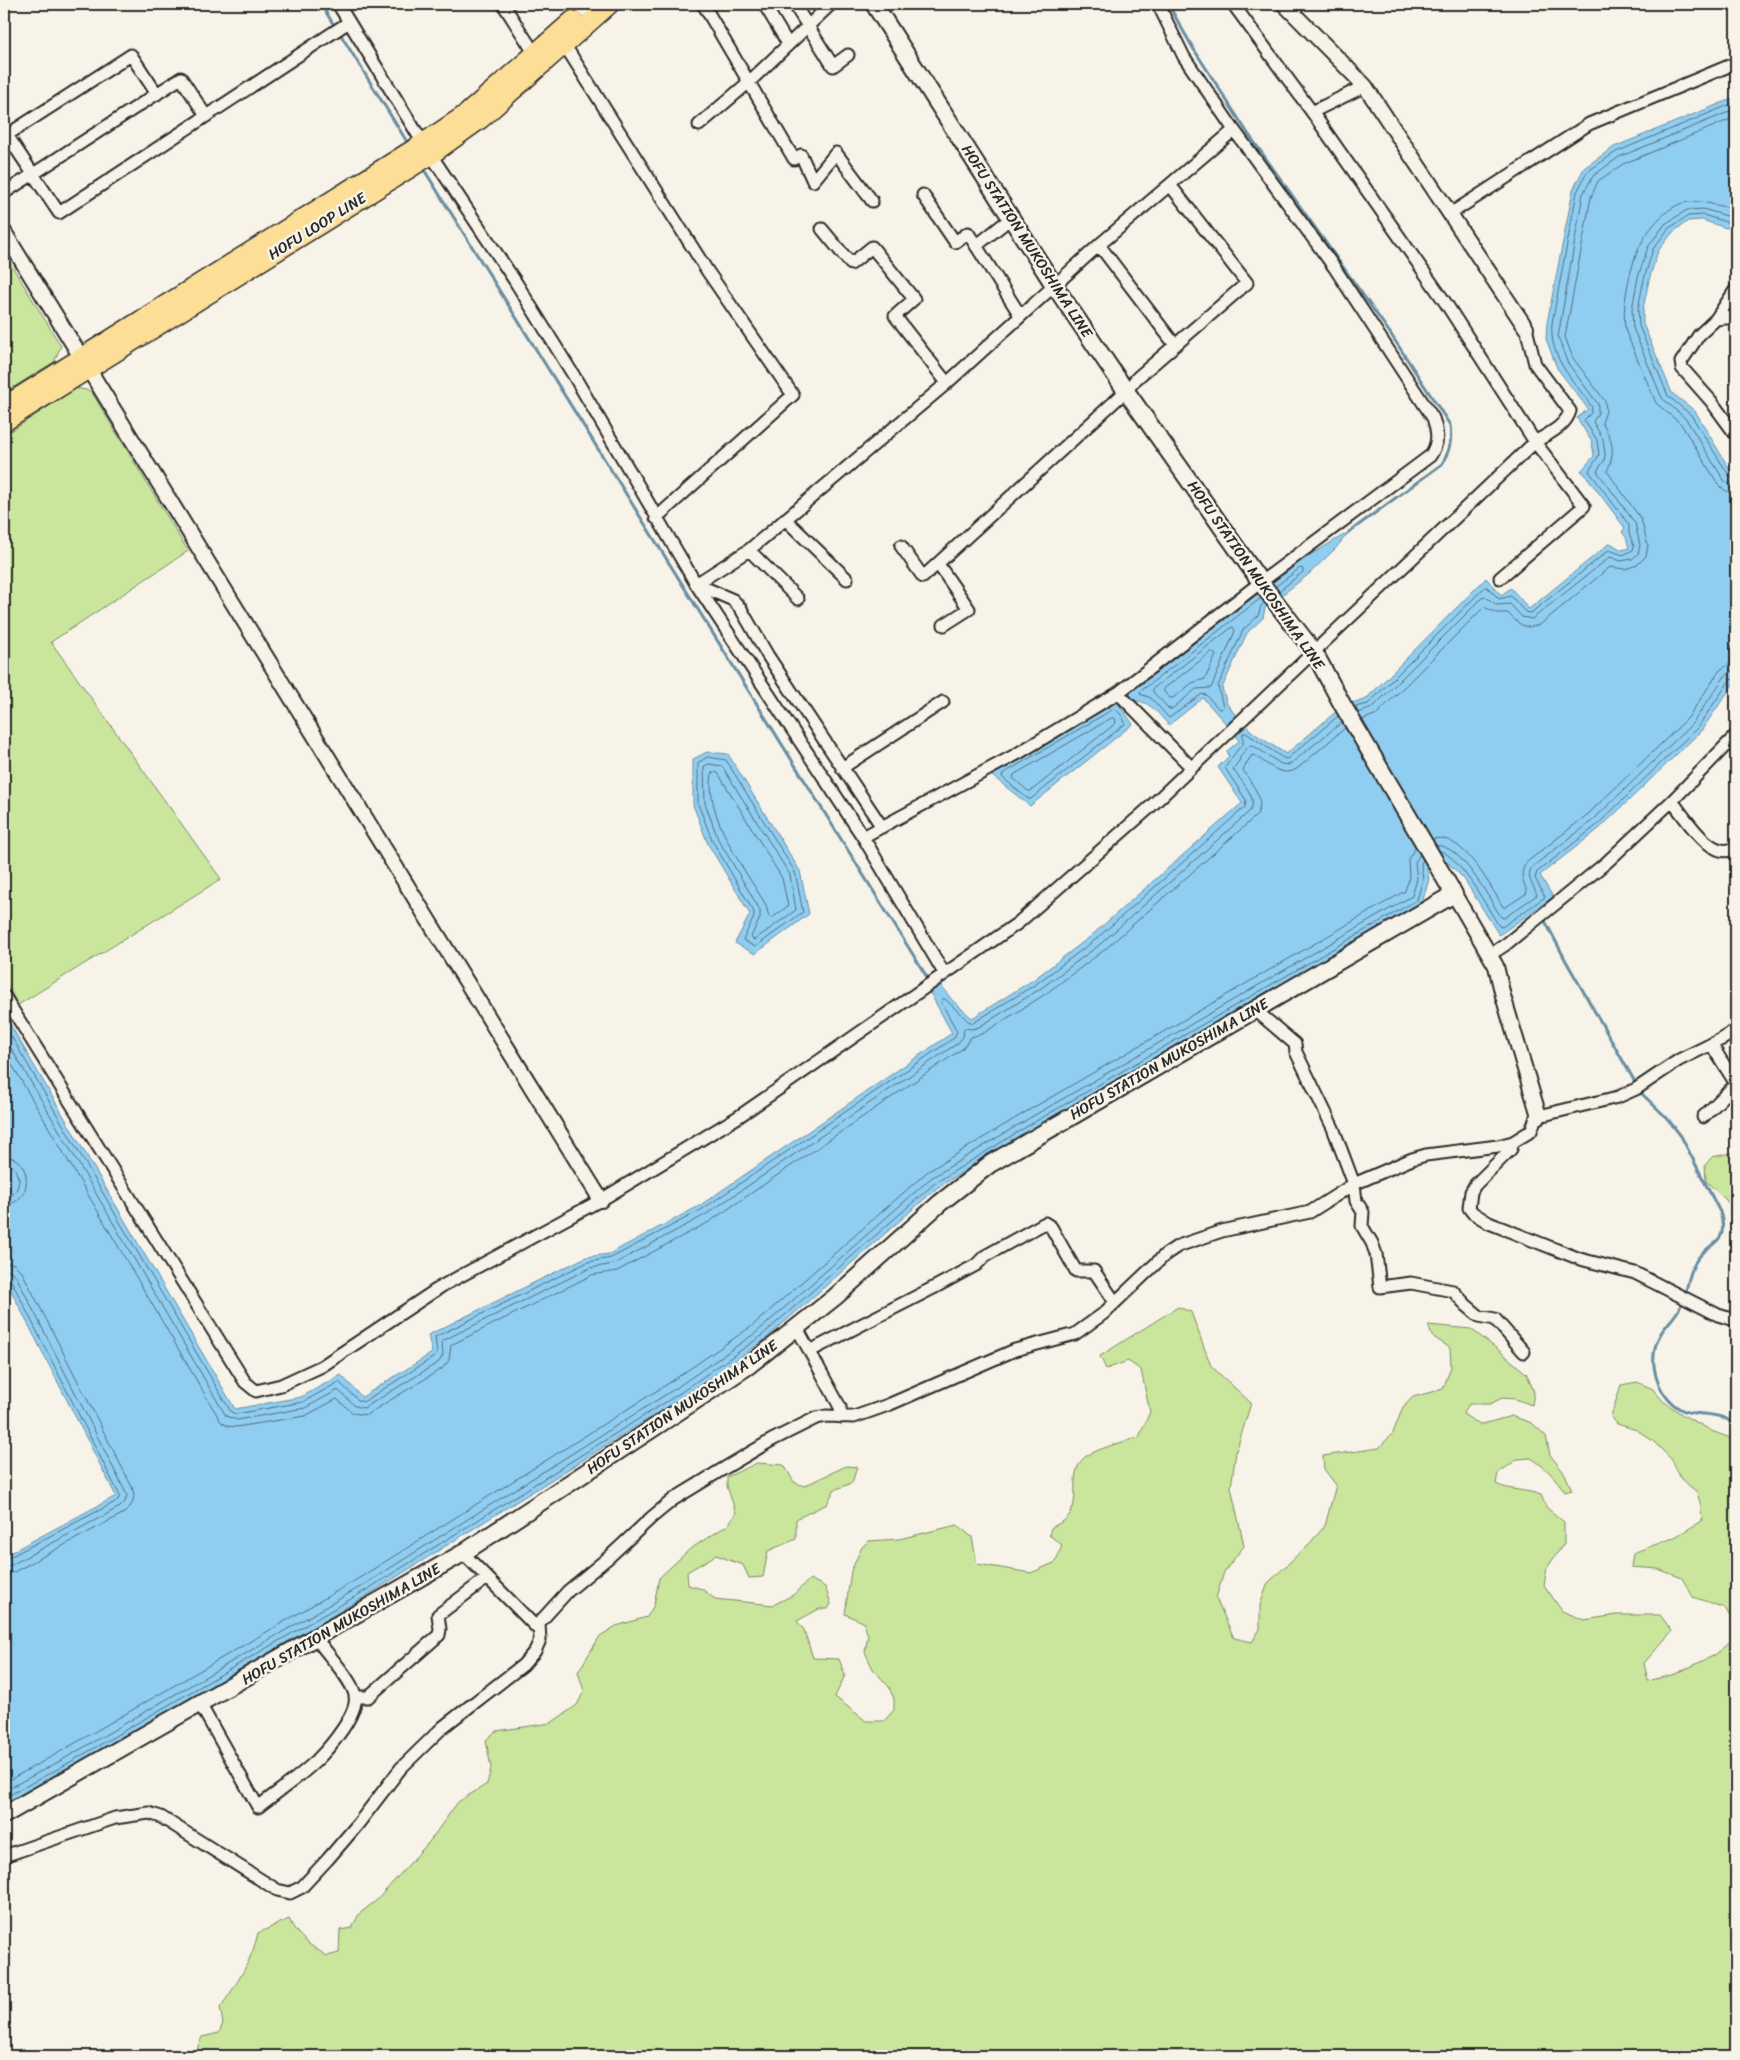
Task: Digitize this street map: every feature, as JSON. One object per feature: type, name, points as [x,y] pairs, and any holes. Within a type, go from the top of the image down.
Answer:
[{"type":"main road","name":"HOFU LOOP LINE","points":[[4,422],[85,363],[427,149],[481,119],[610,4]]},
{"type":"main road","name":"HOFU STATION MUKOSHIMA LINE","points":[[4,1815],[463,1553],[748,1366],[835,1297],[940,1203],[990,1164],[1454,894],[1342,704],[1314,652],[1263,584],[1126,391],[1054,285],[874,4]]},
{"type":"main road","name":"HOFU LOOP LINE","points":[[427,149],[585,6]]},
{"type":"main road","name":"HOFU LOOP LINE","points":[[4,406],[85,363]]},
{"type":"street","points":[[338,4],[427,149],[574,376],[696,584],[863,837],[944,973]]},
{"type":"street","points":[[503,4],[534,54]]},
{"type":"street","points":[[703,4],[794,159],[800,155],[813,181],[836,153],[872,201]]},
{"type":"street","points":[[764,4],[788,44]]},
{"type":"street","points":[[794,4],[833,66],[848,55]]},
{"type":"street","points":[[699,125],[749,82],[832,4]]},
{"type":"street","points":[[863,837],[1016,754],[1118,693],[1430,456],[1435,448],[1438,438],[1433,418],[1334,267],[1234,130],[1184,56],[1158,4]]},
{"type":"street","points":[[1233,4],[1312,112],[1445,302],[1535,442],[1584,506],[1500,578]]},
{"type":"street","points":[[4,996],[245,1382],[256,1391],[281,1385],[322,1366],[442,1286],[601,1200],[738,1117],[1018,923],[1148,809],[1535,442],[1559,427],[1568,418],[1570,411],[1535,364],[1530,352],[1526,328],[1365,86],[1284,4]]},
{"type":"street","points":[[157,94],[131,55],[7,135],[59,213],[350,22]]},
{"type":"street","points":[[564,44],[708,272],[793,395],[656,518]]},
{"type":"street","points":[[1450,214],[1589,124],[1736,63]]},
{"type":"street","points":[[4,193],[181,78],[206,116]]},
{"type":"street","points":[[1312,112],[1365,86]]},
{"type":"street","points":[[696,584],[749,550],[947,383],[1099,245],[1234,130]]},
{"type":"street","points":[[901,546],[923,577],[1126,391],[1137,378],[1247,283],[1170,185]]},
{"type":"street","points":[[923,195],[955,242],[968,233],[1020,315]]},
{"type":"street","points":[[976,246],[1011,218]]},
{"type":"street","points":[[822,229],[851,264],[872,247],[914,299],[895,316],[947,383]]},
{"type":"street","points":[[4,232],[601,1200]]},
{"type":"street","points":[[1099,245],[1175,345]]},
{"type":"street","points":[[1736,289],[1716,319],[1699,335],[1681,362],[1682,368],[1732,421],[1736,435]]},
{"type":"street","points":[[1716,319],[1736,317]]},
{"type":"street","points":[[785,519],[847,578]]},
{"type":"street","points":[[749,550],[798,599]]},
{"type":"street","points":[[938,564],[970,609],[944,625]]},
{"type":"street","points":[[696,584],[734,600],[741,609],[768,656],[882,827]]},
{"type":"street","points":[[1118,693],[1191,767]]},
{"type":"street","points":[[842,768],[943,702]]},
{"type":"street","points":[[1491,954],[1505,946],[1607,862],[1672,801],[1736,735]]},
{"type":"street","points":[[1672,801],[1710,846],[1724,852],[1736,847]]},
{"type":"street","points":[[4,1856],[115,1818],[149,1813],[161,1817],[277,1890],[290,1893],[302,1887],[328,1859],[358,1824],[401,1768],[443,1727],[523,1665],[535,1651],[540,1640],[539,1623],[568,1591],[674,1500],[764,1445],[816,1418],[826,1416],[854,1418],[1015,1350],[1075,1334],[1103,1314],[1166,1254],[1178,1246],[1222,1231],[1310,1212],[1354,1184],[1426,1155],[1498,1146],[1512,1142],[1531,1131],[1539,1116],[1496,966],[1491,954],[1454,894]]},
{"type":"street","points":[[1254,1009],[1295,1044],[1296,1052],[1333,1128],[1354,1184],[1356,1201],[1363,1212],[1362,1226],[1376,1254],[1380,1288],[1411,1283],[1453,1291],[1479,1316],[1495,1320],[1524,1352]]},
{"type":"street","points":[[1539,1116],[1618,1097],[1636,1089],[1679,1060],[1724,1038],[1736,1029]]},
{"type":"street","points":[[1704,1117],[1736,1084],[1712,1044]]},
{"type":"street","points":[[1512,1142],[1512,1149],[1475,1185],[1471,1192],[1469,1208],[1473,1213],[1489,1222],[1580,1259],[1635,1273],[1718,1315],[1731,1320],[1736,1319]]},
{"type":"street","points":[[810,1351],[976,1265],[985,1256],[1044,1223],[1050,1227],[1076,1271],[1094,1271],[1115,1302]]},
{"type":"street","points":[[797,1328],[840,1407],[841,1417]]},
{"type":"street","points":[[463,1553],[538,1629]]},
{"type":"street","points":[[356,1697],[368,1697],[439,1635],[438,1615],[487,1578]]},
{"type":"street","points":[[200,1704],[258,1807],[318,1760],[346,1724],[353,1711],[356,1697],[352,1687],[316,1638]]},
{"type":"green space","points":[[4,253],[61,346],[54,362],[4,393]]},
{"type":"green space","points":[[76,388],[91,391],[188,551],[51,642],[221,879],[18,1005],[4,979],[4,436]]},
{"type":"green space","points":[[1736,1152],[1736,1213],[1726,1200],[1706,1181],[1705,1165],[1712,1157]]},
{"type":"green space","points":[[1178,1307],[1191,1312],[1211,1366],[1251,1403],[1236,1452],[1231,1487],[1244,1546],[1224,1572],[1216,1598],[1234,1638],[1252,1642],[1260,1629],[1260,1605],[1268,1583],[1325,1526],[1336,1485],[1324,1469],[1323,1456],[1379,1448],[1393,1433],[1403,1407],[1413,1397],[1443,1389],[1451,1367],[1450,1348],[1432,1336],[1428,1325],[1471,1329],[1527,1374],[1534,1392],[1532,1405],[1515,1399],[1502,1398],[1490,1404],[1469,1404],[1463,1414],[1480,1425],[1511,1416],[1532,1423],[1546,1436],[1550,1455],[1565,1474],[1572,1490],[1565,1492],[1550,1473],[1531,1458],[1518,1459],[1498,1473],[1496,1484],[1541,1495],[1546,1507],[1564,1522],[1564,1543],[1547,1568],[1544,1585],[1562,1611],[1584,1620],[1617,1615],[1660,1615],[1672,1631],[1644,1663],[1648,1681],[1675,1674],[1715,1655],[1736,1636],[1736,2056],[194,2056],[202,2037],[219,2033],[223,2023],[220,2008],[248,1963],[258,1933],[289,1919],[300,1936],[315,1949],[327,1956],[339,1953],[340,1930],[352,1928],[359,1914],[377,1900],[429,1842],[458,1802],[487,1784],[491,1768],[486,1740],[496,1731],[551,1723],[577,1705],[584,1691],[578,1672],[600,1636],[616,1626],[647,1617],[654,1605],[659,1578],[690,1549],[728,1525],[736,1513],[727,1486],[727,1477],[757,1463],[784,1465],[794,1482],[804,1486],[846,1466],[857,1467],[852,1483],[834,1490],[827,1504],[796,1519],[796,1539],[768,1551],[763,1577],[749,1578],[743,1565],[716,1555],[687,1572],[688,1585],[702,1589],[715,1599],[773,1605],[793,1595],[810,1579],[825,1587],[831,1604],[828,1609],[819,1609],[797,1621],[804,1630],[813,1658],[839,1659],[845,1675],[835,1697],[866,1721],[884,1721],[894,1710],[894,1699],[889,1687],[873,1669],[865,1652],[868,1635],[863,1622],[845,1614],[851,1571],[862,1547],[869,1541],[899,1539],[957,1525],[972,1537],[977,1564],[1031,1573],[1056,1562],[1062,1545],[1049,1535],[1051,1528],[1066,1519],[1072,1511],[1076,1471],[1079,1464],[1085,1457],[1096,1451],[1139,1437],[1150,1412],[1141,1370],[1128,1361],[1106,1369],[1100,1356]]},
{"type":"green space","points":[[1637,1382],[1653,1389],[1663,1401],[1683,1415],[1714,1432],[1736,1440],[1736,1627],[1725,1608],[1693,1597],[1682,1578],[1658,1569],[1631,1567],[1633,1553],[1673,1538],[1702,1521],[1701,1506],[1697,1492],[1681,1479],[1672,1460],[1653,1441],[1637,1430],[1617,1424],[1611,1416],[1621,1385]]},
{"type":"water","points":[[1736,97],[1736,226],[1726,228],[1702,220],[1688,221],[1673,232],[1658,251],[1643,309],[1643,324],[1672,393],[1695,411],[1736,480],[1736,680],[1701,731],[1599,829],[1540,875],[1553,897],[1499,935],[1464,879],[1441,856],[1426,863],[1429,879],[1422,903],[1033,1129],[937,1188],[763,1341],[680,1399],[366,1596],[67,1770],[4,1804],[4,1556],[116,1496],[4,1277],[4,1193],[8,1179],[4,1171],[4,1014],[235,1409],[301,1397],[341,1375],[362,1397],[432,1353],[428,1335],[586,1257],[609,1254],[699,1206],[952,1033],[929,991],[939,983],[952,1000],[972,1018],[1033,980],[1091,936],[1242,803],[1218,767],[1229,756],[1227,751],[1239,741],[1235,734],[1245,725],[1255,734],[1286,754],[1345,704],[1365,700],[1486,578],[1501,595],[1511,588],[1529,609],[1610,543],[1622,550],[1629,548],[1626,537],[1622,532],[1625,528],[1581,471],[1594,456],[1592,442],[1577,418],[1588,409],[1557,368],[1546,339],[1547,323],[1573,190],[1584,168],[1614,147]]},
{"type":"water","points":[[1349,532],[1335,549],[1309,574],[1265,608],[1263,618],[1247,633],[1222,688],[1227,704],[1237,717],[1227,725],[1203,698],[1169,725],[1148,705],[1143,702],[1131,701],[1127,695],[1300,561]]},
{"type":"water","points":[[1117,702],[1133,724],[1030,806],[991,775]]},
{"type":"water","points":[[707,752],[728,754],[800,871],[809,914],[755,954],[735,943],[750,914],[708,844],[693,805],[693,759]]},
{"type":"waterway","points":[[321,4],[335,27]]},
{"type":"waterway","points":[[1168,4],[1193,48],[1247,132],[1390,333],[1450,425],[1450,445],[1442,464],[1349,532]]},
{"type":"waterway","points":[[339,32],[409,145]]},
{"type":"waterway","points":[[423,168],[930,982]]},
{"type":"waterway","points":[[1543,917],[1641,1093],[1666,1117],[1681,1136],[1720,1212],[1722,1223],[1720,1237],[1701,1254],[1693,1266],[1683,1302],[1662,1331],[1657,1343],[1654,1351],[1654,1368],[1663,1392],[1675,1406],[1688,1412],[1724,1418],[1736,1427]]}]
